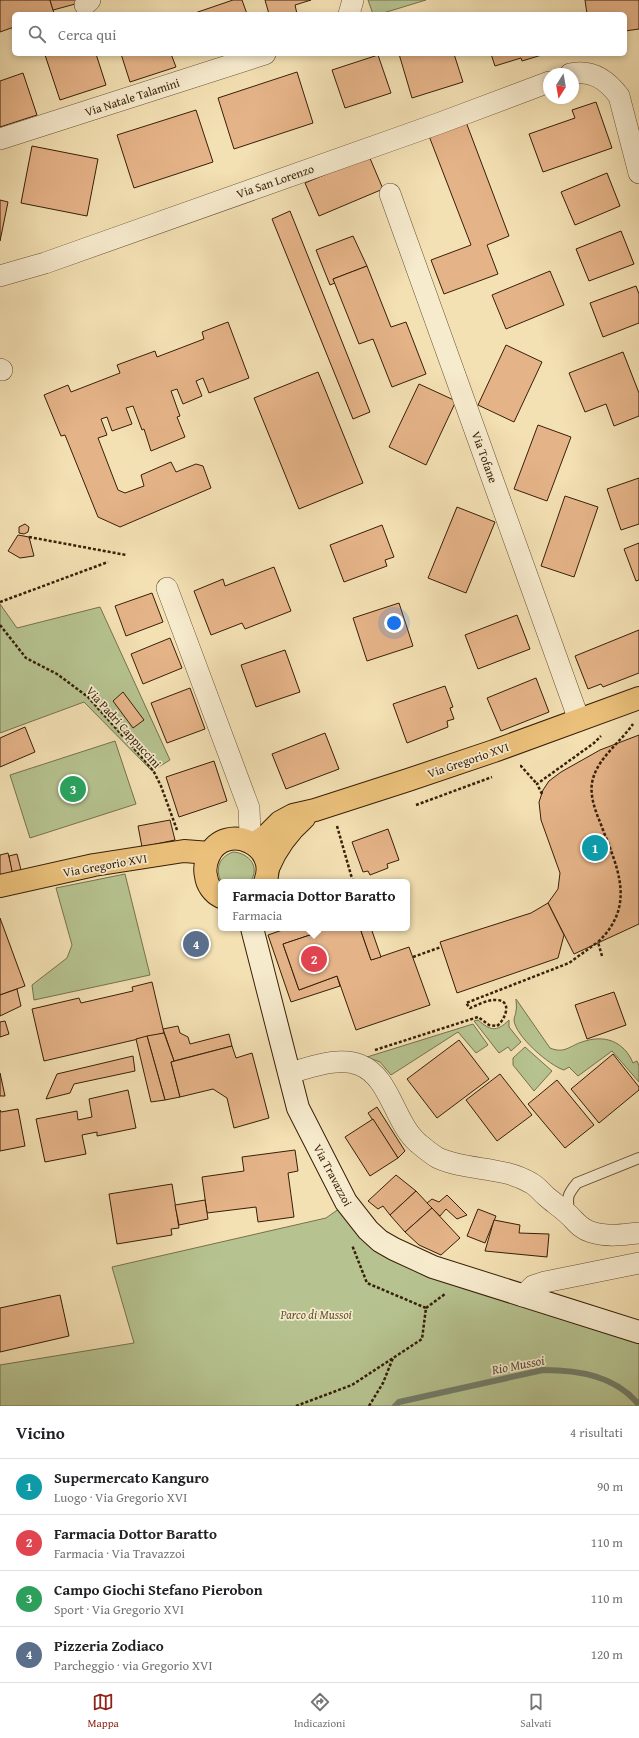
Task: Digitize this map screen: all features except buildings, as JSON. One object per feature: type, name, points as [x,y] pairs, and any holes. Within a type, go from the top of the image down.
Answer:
[{"type":"main road","name":"Via Gregorio XVI","points":[[247,842],[268,834],[280,822],[293,815],[416,778],[629,702]]},
{"type":"main road","name":"Via Gregorio XVI","points":[[266,875],[274,853],[292,829],[323,807]]},
{"type":"main road","points":[[206,880],[206,861],[210,852],[225,841],[247,842],[261,850],[266,859],[266,875]]},
{"type":"main road","name":"Via Gregorio XVI","points":[[0,886],[94,866],[159,855],[184,851],[210,852]]},
{"type":"main road","name":"Via Gregorio XVI","points":[[159,855],[180,860],[190,865],[206,880],[211,889],[218,895]]},
{"type":"street","points":[[350,12],[353,0]]},
{"type":"street","name":"Via Natale Talamini","points":[[0,139],[259,56]]},
{"type":"street","points":[[579,72],[592,73],[612,86],[619,96],[639,173]]},
{"type":"street","name":"Via San Lorenzo","points":[[0,276],[52,260],[381,144],[543,84]]},
{"type":"street","name":"Via Tofane","points":[[390,194],[579,720]]},
{"type":"street","points":[[167,588],[250,813],[250,834],[247,842]]},
{"type":"street","name":"Via Gregorio XVI","points":[[250,813],[264,818],[276,818],[293,815]]},
{"type":"street","name":"Via Travazzoi","points":[[253,931],[298,1108],[339,1191],[355,1216],[380,1241],[433,1267],[639,1332]]},
{"type":"street","points":[[289,1073],[336,1062],[352,1062],[360,1065],[378,1077],[405,1127],[417,1142],[436,1157],[448,1162],[520,1177],[532,1183],[570,1216],[578,1226],[590,1232],[604,1236],[639,1233]]},
{"type":"street","points":[[523,1296],[533,1286],[544,1282],[639,1263]]},
{"type":"lane","points":[[570,1216],[567,1198],[577,1183],[639,1158]]},
{"type":"path","points":[[30,537],[126,555]]},
{"type":"path","points":[[0,602],[108,562]]},
{"type":"path","name":"Via Padri Cappuccini","points":[[0,625],[26,658],[57,674],[88,697],[153,770],[161,786],[184,851]]},
{"type":"path","points":[[537,784],[594,743],[629,702]]},
{"type":"path","points":[[373,1050],[478,1017],[489,1025],[497,1026],[503,1022],[507,1013],[505,1004],[500,1000],[492,1000],[470,1008],[466,1003],[569,963],[598,942],[607,933],[613,925],[620,902],[620,875],[593,802],[592,783],[599,764],[635,721]]},
{"type":"path","name":"Via Gregorio XVI","points":[[514,768],[521,766],[537,784],[542,794]]},
{"type":"path","name":"Via Gregorio XVI","points":[[416,806],[493,776]]},
{"type":"path","points":[[323,807],[352,879]]},
{"type":"path","points":[[598,942],[602,956]]},
{"type":"path","points":[[413,957],[441,947]]},
{"type":"path","points":[[296,1406],[352,1385],[422,1339],[426,1308],[367,1283],[351,1247],[355,1216]]},
{"type":"path","points":[[369,1406],[383,1383],[393,1358]]},
{"type":"green space","points":[[368,0],[426,0],[387,12],[372,12]]},
{"type":"green space","points":[[0,604],[17,628],[100,607],[170,760],[152,771],[84,702],[0,733]]},
{"type":"green space","points":[[115,741],[136,804],[30,838],[10,775]]},
{"type":"green space","points":[[233,852],[239,853],[244,855],[252,862],[254,871],[252,879],[220,879],[218,868],[221,860]]},
{"type":"green space","points":[[125,874],[150,975],[34,1000],[32,985],[67,958],[72,945],[56,888]]},
{"type":"green space","points":[[516,999],[550,1048],[555,1050],[563,1050],[582,1042],[598,1039],[612,1041],[624,1049],[633,1063],[637,1061],[639,1066],[639,1082],[612,1051],[578,1076],[569,1067],[564,1070],[550,1063],[534,1050],[516,1027],[514,1020]]},
{"type":"green space","points":[[478,1020],[493,1029],[500,1027],[509,1020],[509,1027],[521,1042],[511,1051],[508,1047],[499,1053],[474,1021]]},
{"type":"green space","points":[[473,1024],[488,1045],[476,1053],[458,1032],[391,1075],[380,1062],[367,1057]]},
{"type":"green space","points":[[525,1047],[552,1071],[534,1091],[513,1065],[513,1058]]},
{"type":"green space","name":"Parco di Mussoi","points":[[343,1206],[364,1235],[639,1337],[639,1406],[0,1406],[0,1365],[134,1343],[112,1267],[326,1218]]},
{"type":"waterway","name":"Rio Mussoi","points":[[395,1406],[399,1402],[543,1370],[583,1373],[608,1381],[630,1395],[639,1405]]},
{"type":"place","name":"Campo Giochi Stefano Pierobon","points":[[73,789]]},
{"type":"place","name":"Supermercato Kanguro","points":[[595,848]]},
{"type":"place","name":"Pizzeria Zodiaco","points":[[196,944]]},
{"type":"place","name":"Farmacia Dottor Baratto","points":[[314,959]]}]
